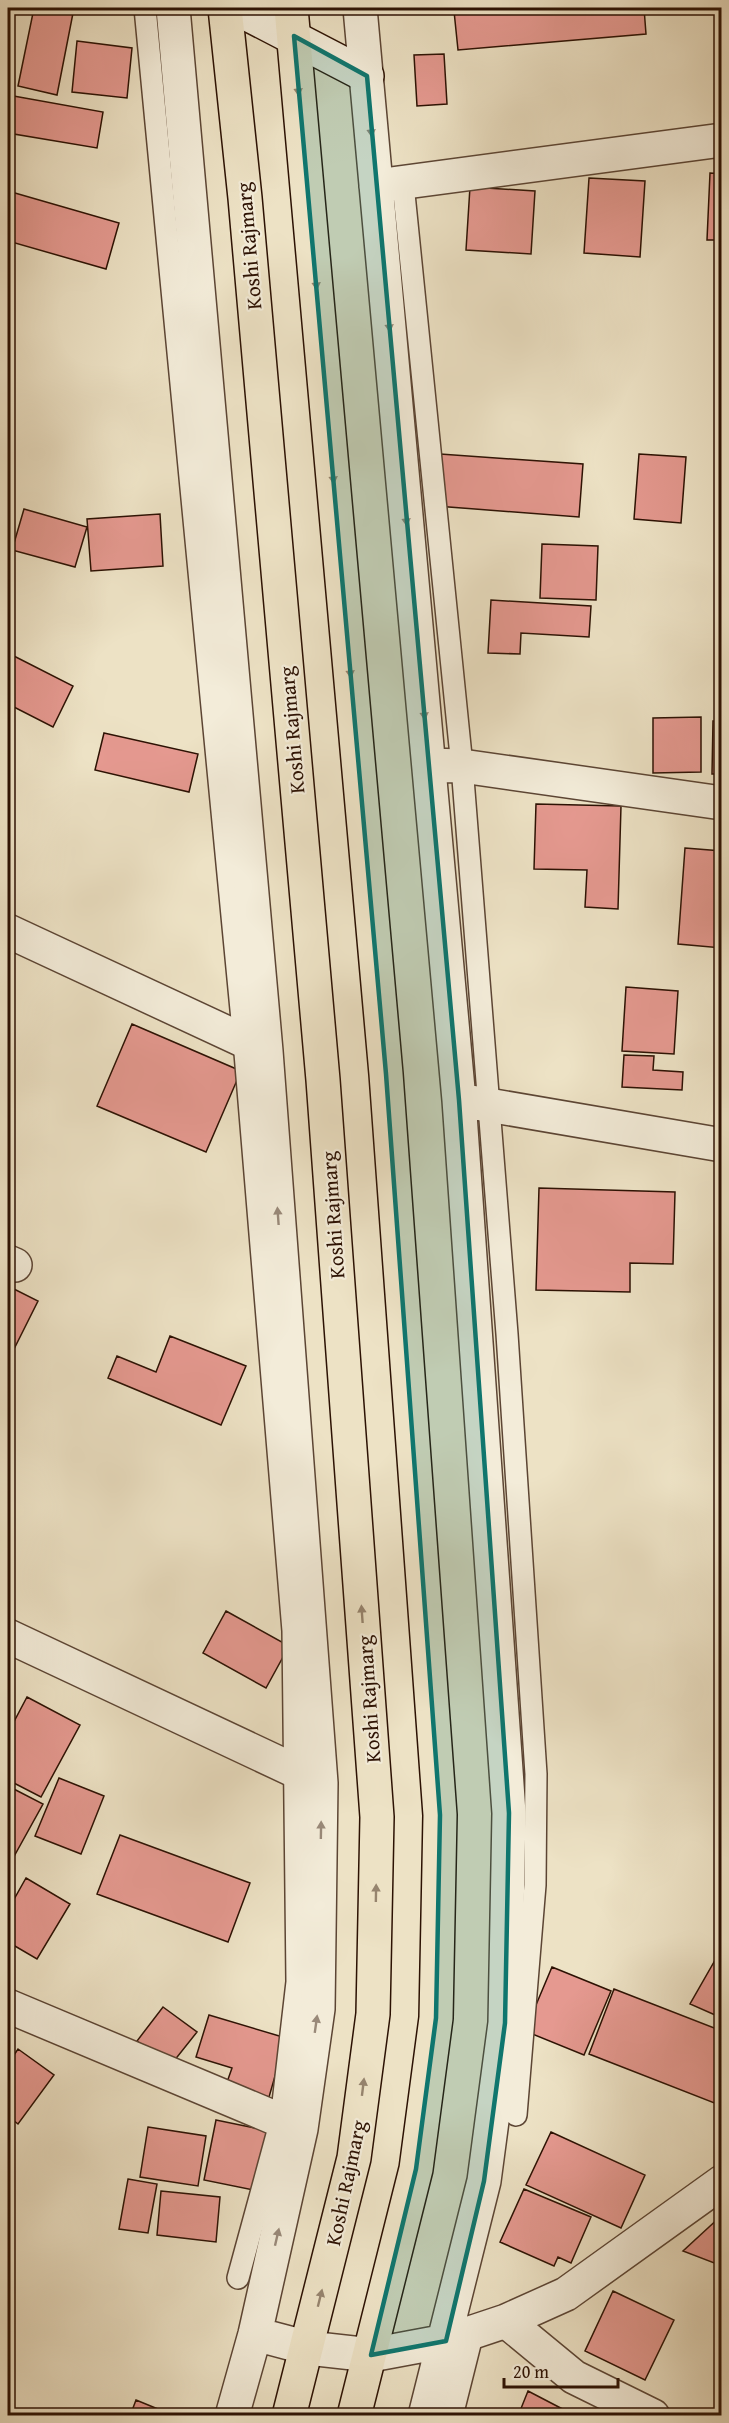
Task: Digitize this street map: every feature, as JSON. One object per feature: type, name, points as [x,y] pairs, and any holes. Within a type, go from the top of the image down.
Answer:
[{"type":"main road","name":"Koshi Rajmarg","points":[[225,8],[245,198],[323,1080],[377,1816],[373,2013],[354,2158],[308,2348],[289,2415]]},
{"type":"main road","points":[[292,22],[386,1074],[440,1815],[436,2018],[418,2158],[371,2355],[354,2415]]},
{"type":"street","points":[[173,8],[255,1046],[307,1776],[318,2009],[291,2124],[255,2334],[232,2415]]},
{"type":"street","points":[[236,8],[292,22],[367,76]]},
{"type":"street","points":[[360,8],[367,76],[390,185],[429,765],[474,1102],[509,1813],[505,2023],[484,2181],[459,2336],[425,2415]]},
{"type":"street","points":[[390,185],[722,140]]},
{"type":"street","points":[[429,765],[462,766],[722,803]]},
{"type":"street","points":[[8,931],[255,1046]]},
{"type":"street","points":[[474,1102],[722,1145]]},
{"type":"street","points":[[8,1636],[307,1776]]},
{"type":"street","points":[[8,2006],[291,2124]]},
{"type":"street","points":[[255,2334],[308,2348],[371,2355],[459,2336],[506,2321],[566,2294],[722,2182]]},
{"type":"street","points":[[506,2321],[574,2377],[653,2415]]},
{"type":"lane","points":[[145,8],[255,1046]]},
{"type":"lane","points":[[390,185],[462,766],[474,1102],[507,1334],[536,1774],[535,1885],[516,2115]]},
{"type":"lane","points":[[238,2278],[291,2124]]},
{"type":"lane","points":[[452,2415],[459,2336]]},
{"type":"highlighted area","points":[[294,36],[367,76],[459,1100],[509,1813],[505,2023],[484,2181],[446,2341],[371,2355],[416,2169],[436,2018],[440,1815],[386,1074]]},
{"type":"building","points":[[34,8],[74,8],[57,95],[18,86]]},
{"type":"building","points":[[501,8],[644,8],[646,34],[458,50],[454,11]]},
{"type":"building","points":[[77,41],[132,48],[127,98],[72,92]]},
{"type":"building","points":[[444,54],[447,104],[417,106],[414,55]]},
{"type":"building","points":[[8,95],[103,112],[97,148],[8,133]]},
{"type":"building","points":[[710,173],[722,174],[722,287],[715,287],[717,240],[707,240]]},
{"type":"building","points":[[589,178],[645,181],[640,257],[584,253]]},
{"type":"building","points":[[470,187],[535,191],[531,254],[466,250]]},
{"type":"building","points":[[8,191],[119,223],[106,269],[8,241]]},
{"type":"building","points":[[440,454],[583,464],[579,517],[436,506]]},
{"type":"building","points":[[639,454],[686,457],[681,523],[634,519]]},
{"type":"building","points":[[24,509],[87,527],[75,567],[12,550]]},
{"type":"building","points":[[160,514],[163,566],[91,571],[87,519]]},
{"type":"building","points":[[542,544],[598,546],[596,600],[540,598]]},
{"type":"building","points":[[491,600],[591,606],[589,637],[521,633],[520,654],[488,653]]},
{"type":"building","points":[[8,653],[73,686],[53,727],[8,704]]},
{"type":"building","points":[[701,717],[701,772],[653,773],[653,718]]},
{"type":"building","points":[[713,721],[722,721],[722,774],[712,774]]},
{"type":"building","points":[[104,733],[198,754],[189,792],[95,770]]},
{"type":"building","points":[[536,804],[621,806],[618,909],[585,907],[587,870],[534,869]]},
{"type":"building","points":[[685,848],[722,851],[722,948],[678,944]]},
{"type":"building","points":[[626,987],[678,991],[674,1054],[622,1051]]},
{"type":"building","points":[[132,1024],[241,1071],[206,1152],[97,1106]]},
{"type":"building","points":[[624,1055],[654,1056],[653,1070],[683,1072],[682,1090],[622,1087]]},
{"type":"building","points":[[539,1188],[675,1192],[673,1264],[630,1263],[630,1292],[536,1290]]},
{"type":"building","points":[[8,1286],[38,1301],[10,1357],[8,1356]]},
{"type":"building","points":[[170,1336],[246,1366],[221,1425],[108,1378],[117,1356],[156,1372]]},
{"type":"building","points":[[226,1611],[289,1646],[266,1688],[203,1653]]},
{"type":"building","points":[[27,1697],[80,1725],[41,1797],[8,1780],[8,1733]]},
{"type":"building","points":[[59,1778],[104,1796],[81,1854],[35,1836]]},
{"type":"building","points":[[8,1786],[43,1804],[12,1860],[8,1858]]},
{"type":"building","points":[[120,1835],[250,1883],[228,1942],[97,1894]]},
{"type":"building","points":[[26,1878],[70,1904],[37,1959],[8,1942],[8,1910]]},
{"type":"building","points":[[722,1948],[722,2018],[690,2004]]},
{"type":"building","points":[[552,1967],[611,1991],[584,2055],[525,2031]]},
{"type":"building","points":[[614,1989],[722,2031],[722,2106],[589,2054]]},
{"type":"building","points":[[163,2007],[197,2032],[170,2066],[137,2041]]},
{"type":"building","points":[[209,2015],[286,2038],[269,2097],[226,2085],[232,2068],[196,2057]]},
{"type":"building","points":[[18,2049],[54,2075],[18,2124],[8,2116],[8,2064]]},
{"type":"building","points":[[216,2120],[270,2131],[258,2191],[204,2180]]},
{"type":"building","points":[[148,2127],[206,2136],[198,2186],[140,2177]]},
{"type":"building","points":[[551,2132],[645,2175],[621,2228],[526,2185]]},
{"type":"building","points":[[128,2179],[157,2184],[148,2233],[119,2229]]},
{"type":"building","points":[[524,2189],[591,2217],[571,2263],[558,2257],[554,2266],[500,2242]]},
{"type":"building","points":[[161,2191],[220,2197],[216,2242],[157,2235]]},
{"type":"building","points":[[721,2216],[722,2266],[683,2251]]},
{"type":"building","points":[[613,2291],[674,2320],[645,2380],[585,2351]]},
{"type":"building","points":[[528,2391],[576,2416],[518,2416]]},
{"type":"building","points":[[136,2400],[175,2416],[130,2416]]}]
